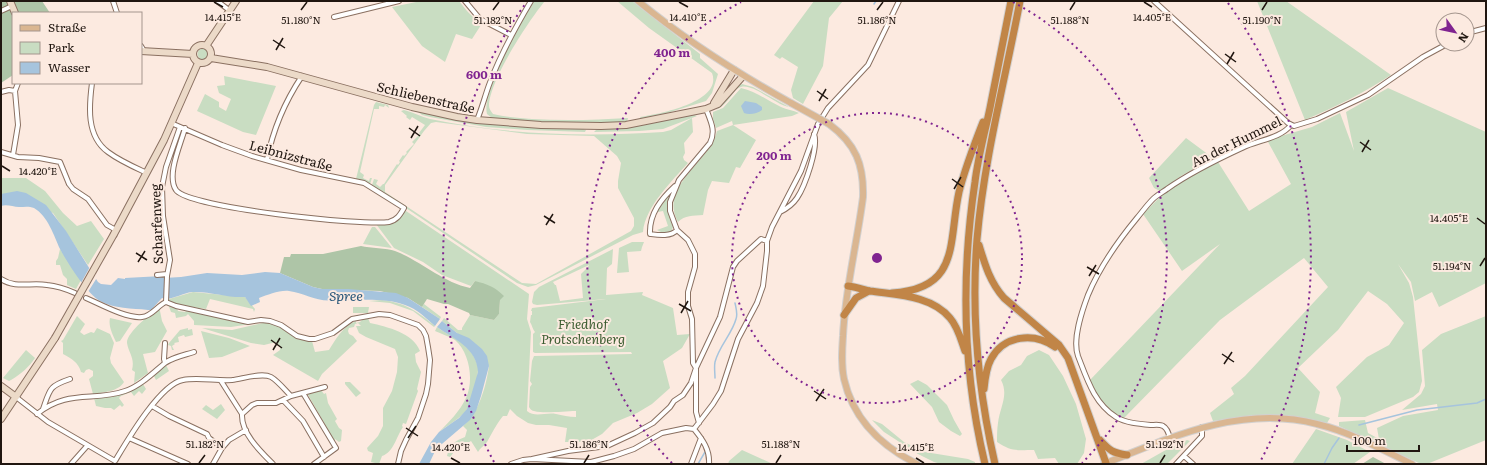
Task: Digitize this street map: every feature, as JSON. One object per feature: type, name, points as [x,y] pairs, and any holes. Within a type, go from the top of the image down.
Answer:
[{"type":"highway","points":[[985,464],[968,359],[966,302],[969,234],[975,182],[1011,1]]},
{"type":"highway","points":[[995,464],[983,405],[979,374],[975,319],[977,239],[990,152],[1020,1]]},
{"type":"highway","points":[[892,293],[922,288],[941,272],[947,261],[951,249],[959,194],[965,170],[983,122],[990,109]]},
{"type":"highway","points":[[977,239],[986,270],[996,290],[1059,345],[1068,358],[1097,436],[1105,464]]},
{"type":"highway","points":[[848,286],[869,291],[892,293],[925,301],[943,311],[954,323],[968,359]]},
{"type":"highway","points":[[844,315],[856,298],[869,291]]},
{"type":"highway","points":[[983,405],[984,384],[989,363],[998,350],[1014,340],[1029,337],[1038,338],[1048,342],[1061,354],[1074,374]]},
{"type":"highway","points":[[1097,436],[1109,450],[1127,455]]},
{"type":"main road","points":[[206,46],[210,50],[211,58],[204,63],[198,63],[194,59],[194,51],[198,47],[206,46],[236,1]]},
{"type":"main road","points":[[638,1],[692,43],[743,76],[829,124],[842,135],[854,150],[863,178],[863,197],[844,315],[843,371],[846,386],[853,403],[865,423],[883,443],[893,451],[915,463]]},
{"type":"main road","points":[[142,50],[193,54]]},
{"type":"main road","name":"Schliebenstraße","points":[[211,58],[267,67],[425,110],[477,120],[520,124],[619,125],[647,122],[708,109],[718,104],[743,76]]},
{"type":"main road","points":[[1,419],[55,338],[115,232],[147,173],[198,63]]},
{"type":"main road","points":[[708,109],[718,99],[734,70]]},
{"type":"main road","points":[[1,386],[16,397]]},
{"type":"main road","points":[[1105,464],[1202,427],[1233,420],[1257,418],[1299,420],[1317,424],[1351,435],[1412,464]]},
{"type":"street","points":[[113,1],[117,12]]},
{"type":"street","points":[[217,1],[230,10]]},
{"type":"street","points":[[334,17],[399,1]]},
{"type":"street","points":[[465,1],[480,19],[511,35]]},
{"type":"street","points":[[477,120],[489,84],[511,35],[531,1]]},
{"type":"street","points":[[694,429],[721,391],[738,339],[757,303],[765,276],[768,241],[772,227],[801,171],[818,124],[834,101],[868,64],[899,1]]},
{"type":"street","points":[[1154,1],[1291,125],[1297,126],[1317,119],[1368,96],[1423,57],[1435,50]]},
{"type":"street","points":[[1,11],[11,4]]},
{"type":"street","points":[[1475,31],[1486,28]]},
{"type":"street","points":[[267,160],[274,128],[282,110],[302,76]]},
{"type":"street","points":[[13,155],[18,125],[15,91],[18,84]]},
{"type":"street","points":[[92,84],[89,104],[90,116],[97,139],[108,152],[147,173]]},
{"type":"street","points":[[1,92],[9,90],[15,91]]},
{"type":"street","points":[[677,230],[673,234],[650,234],[650,225],[653,214],[667,193],[677,184],[710,143],[713,137],[708,109]]},
{"type":"street","name":"Leibnizstraße","points":[[171,123],[186,128],[222,145],[267,160],[301,170],[356,181],[370,187],[404,208],[397,219],[390,222],[374,223],[298,217],[220,205],[187,197],[180,194],[176,190],[173,176],[174,164],[186,128]]},
{"type":"street","name":"An der Hummel","points":[[1170,439],[1167,430],[1162,426],[1131,423],[1116,417],[1101,405],[1094,396],[1076,347],[1076,339],[1087,298],[1100,271],[1112,251],[1153,199],[1182,178],[1244,147],[1278,134],[1288,129],[1291,125]]},
{"type":"street","name":"Scharfenweg","points":[[166,301],[167,275],[170,260],[163,216],[162,187],[166,167],[180,127]]},
{"type":"street","points":[[780,212],[792,204],[798,197],[803,186],[814,150],[816,139],[814,134]]},
{"type":"street","points":[[1,152],[18,157],[54,160],[60,162],[69,184],[88,199],[107,225],[115,232]]},
{"type":"street","points":[[677,184],[670,202],[670,211],[677,230],[688,240],[695,254],[695,267],[688,292],[688,306],[692,319],[693,362],[696,368],[696,412],[699,422]]},
{"type":"street","points":[[510,464],[568,451],[607,446],[649,425],[660,417],[674,401],[687,390],[720,317],[733,267],[737,260],[761,239],[768,241]]},
{"type":"street","points":[[157,275],[167,275]]},
{"type":"street","points":[[1,279],[12,285],[48,285],[66,289],[75,293]]},
{"type":"street","points":[[86,298],[113,311],[143,317],[151,313],[159,305],[166,301],[176,306],[248,322],[260,320],[270,321],[281,325],[297,336],[315,339],[333,333],[352,319],[379,314],[418,325],[426,336],[430,360],[426,394],[418,418],[400,451],[398,464]]},
{"type":"street","points":[[165,342],[164,359],[166,363]]},
{"type":"street","points":[[37,414],[52,404],[65,399],[78,396],[125,391],[141,382],[166,363],[194,352]]},
{"type":"street","points":[[16,397],[48,422],[115,461],[129,438],[164,391],[181,380],[221,381],[262,375],[271,376],[290,396]]},
{"type":"street","points":[[43,409],[50,389],[55,384],[70,379]]},
{"type":"street","points":[[221,381],[242,414],[242,422],[246,430],[259,449],[273,464]]},
{"type":"street","points":[[242,414],[252,405],[257,403],[276,403],[290,396],[324,387]]},
{"type":"street","points":[[303,393],[336,448],[314,464]]},
{"type":"street","points":[[283,400],[303,421],[324,457]]},
{"type":"street","points":[[152,406],[207,434],[209,438],[222,448]]},
{"type":"street","points":[[1176,464],[1202,436],[1202,427]]},
{"type":"street","points":[[532,459],[590,462],[634,449],[662,433],[686,428],[694,429],[701,438],[709,453],[709,464]]},
{"type":"street","points":[[213,464],[222,448],[229,440],[246,430]]},
{"type":"street","points":[[129,438],[188,464]]},
{"type":"street","points":[[691,464],[701,438]]},
{"type":"street","points":[[71,464],[87,446]]},
{"type":"street","points":[[1184,456],[1193,464]]},
{"type":"green space","points":[[1,1],[42,1],[49,12],[12,12],[12,76],[1,83]]},
{"type":"green space","points":[[421,1],[459,1],[481,25],[472,39],[456,34],[445,62],[422,46],[392,7]]},
{"type":"green space","points":[[534,1],[545,1],[520,36],[502,67],[491,95],[489,106],[493,114],[544,120],[628,118],[627,122],[542,122],[492,118],[487,114],[487,104],[490,90],[503,57]]},
{"type":"green space","points":[[617,1],[632,1],[700,54],[700,58],[718,74],[712,93],[706,101],[641,120],[640,117],[661,113],[687,105],[699,99],[708,92],[713,83],[712,73],[649,28]]},
{"type":"green space","points":[[814,1],[843,1],[829,18],[823,66],[803,104],[793,98],[791,90],[798,67],[782,57],[780,59],[774,55]]},
{"type":"green space","points":[[1257,1],[1286,1],[1391,75],[1349,99],[1305,120]]},
{"type":"green space","points":[[201,49],[205,49],[207,50],[207,58],[201,59],[198,56],[198,52]]},
{"type":"green space","points":[[224,76],[276,86],[256,135],[243,132],[197,111],[205,94],[219,102],[219,107],[226,111],[231,99],[219,93],[217,86],[225,85]]},
{"type":"green space","points":[[742,84],[753,87],[789,107],[752,88],[741,87],[737,89],[721,107],[716,110],[735,88]]},
{"type":"green space","points":[[741,88],[757,94],[776,105],[799,113],[792,116],[733,125],[732,121],[716,128],[713,119],[713,112],[723,108]]},
{"type":"green space","points":[[1388,88],[1486,132],[1486,283],[1439,307],[1432,292],[1415,301],[1411,282],[1398,264],[1409,283],[1413,297],[1422,381],[1419,392],[1413,397],[1365,417],[1338,417],[1341,398],[1336,387],[1367,357],[1389,345],[1404,323],[1387,304],[1368,291],[1338,330],[1298,368],[1320,392],[1315,413],[1330,418],[1327,423],[1297,417],[1254,415],[1213,421],[1210,413],[1234,394],[1231,388],[1245,376],[1328,287],[1304,258],[1220,320],[1124,418],[1111,411],[1102,403],[1090,380],[1220,244],[1182,271],[1143,214],[1162,195],[1183,180],[1218,162],[1249,211],[1291,184],[1267,140],[1312,127],[1340,113],[1354,151],[1346,112]]},
{"type":"green space","points":[[376,102],[388,105],[389,108],[385,105],[384,107],[379,106],[379,109],[374,109],[360,172],[364,175],[363,178],[369,181],[370,178],[372,178],[370,184],[356,179],[374,105]]},
{"type":"green space","points":[[404,110],[430,119],[488,128],[575,134],[634,134],[663,132],[671,130],[692,118],[693,132],[684,143],[685,153],[683,157],[688,163],[667,186],[654,204],[645,223],[643,232],[633,235],[536,285],[528,287],[517,283],[372,185],[374,179],[378,180],[376,184],[380,187],[384,184],[397,164],[398,165],[400,162],[399,161],[403,155],[404,156],[407,153],[406,152],[414,144],[412,142],[420,134],[419,133],[425,125],[412,117],[410,120],[401,111]],"holes":[[[436,122],[527,134],[594,136],[617,156],[621,163],[618,188],[634,218],[634,226],[631,231],[536,284],[522,283],[385,192],[385,185],[431,123]]]},
{"type":"green space","points":[[417,111],[479,123],[520,127],[586,130],[585,132],[486,127],[430,117],[422,115]]},
{"type":"green space","points":[[694,115],[697,116],[663,129],[594,132],[596,130],[626,128]]},
{"type":"green space","points":[[733,125],[756,140],[740,168],[736,167],[729,183],[712,181],[708,190],[703,215],[686,217],[678,222],[674,209],[675,197],[680,186],[705,153],[717,131]]},
{"type":"green space","points":[[1186,138],[1213,158],[1181,176],[1160,191],[1154,188],[1149,178]]},
{"type":"green space","points":[[1,178],[26,178],[45,191],[63,213],[77,226],[91,221],[104,239],[88,265],[53,213],[1,194]]},
{"type":"green space","points":[[670,194],[668,207],[673,227],[671,232],[663,233],[657,230],[668,226],[663,211],[658,212],[657,210]]},
{"type":"green space","name":"Friedhof Protschenberg","points":[[406,211],[529,294],[527,319],[531,332],[527,411],[530,413],[576,417],[576,411],[544,412],[531,410],[529,407],[530,387],[532,384],[530,381],[534,356],[632,354],[631,352],[533,352],[533,334],[535,332],[530,322],[532,308],[606,299],[537,305],[533,304],[532,302],[534,292],[539,287],[613,249],[612,264],[607,268],[606,295],[643,292],[642,295],[673,308],[677,335],[690,334],[682,348],[663,361],[670,388],[652,404],[637,413],[613,423],[602,434],[588,442],[565,442],[567,428],[528,423],[517,416],[510,409],[507,416],[503,416],[487,442],[478,452],[471,441],[454,452],[450,457],[447,456],[449,449],[453,444],[465,437],[467,430],[463,426],[473,414],[481,399],[489,366],[457,333],[442,321],[444,318],[458,330],[462,330],[470,315],[494,320],[499,314],[500,300],[475,281],[471,286],[442,275],[423,262],[394,248],[376,224],[397,221]],"holes":[[[589,265],[581,274],[583,298],[560,301],[556,285],[553,282]]]},
{"type":"green space","points":[[372,227],[375,227],[392,248],[363,244]]},
{"type":"green space","points":[[632,242],[644,242],[641,251],[627,252],[629,272],[617,273],[619,248]]},
{"type":"green space","points":[[361,246],[395,251],[460,285],[470,288],[475,281],[491,286],[504,296],[500,300],[499,314],[494,320],[470,315],[469,313],[448,304],[427,299],[422,307],[408,298],[380,291],[322,289],[313,287],[280,273],[284,257],[290,257],[291,254],[323,254]]},
{"type":"green space","points":[[60,249],[81,280],[76,289],[67,285],[67,279],[63,275],[60,265],[56,265]]},
{"type":"green space","points":[[193,292],[245,297],[255,309],[254,312],[253,309],[210,299],[206,309],[177,305],[169,301],[169,299]]},
{"type":"green space","points":[[382,300],[398,303],[411,308],[435,326],[434,327],[413,311],[390,303],[369,301]]},
{"type":"green space","points":[[168,304],[171,307],[177,308],[178,311],[185,312],[187,310],[248,323],[257,323],[231,327],[194,325],[194,321],[188,314],[186,316],[176,318],[175,313],[171,312]]},
{"type":"green space","points":[[424,304],[441,317],[440,319],[422,307]]},
{"type":"green space","points":[[159,306],[162,321],[167,331],[155,352],[143,354],[148,373],[134,383],[135,372],[132,370],[133,362],[127,343],[128,339],[135,329]]},
{"type":"green space","points":[[353,307],[369,307],[368,313],[353,313]]},
{"type":"green space","points":[[77,316],[85,324],[80,332],[84,335],[91,332],[94,333],[97,328],[110,334],[114,343],[110,358],[111,363],[124,382],[118,388],[93,394],[89,379],[93,376],[93,371],[89,369],[84,373],[81,372],[72,359],[63,354],[63,343],[61,341]]},
{"type":"green space","points":[[1486,316],[1486,440],[1427,464],[1421,464],[1339,426],[1339,422],[1365,420],[1368,433],[1379,439],[1377,428],[1403,416],[1438,410],[1437,404],[1402,410],[1421,394],[1425,386],[1422,350],[1441,334]]},
{"type":"green space","points":[[110,318],[132,323],[120,341],[116,342],[110,327]]},
{"type":"green space","points":[[368,318],[370,323],[392,329],[406,335],[417,345],[420,351],[415,354],[416,362],[421,372],[417,389],[418,391],[406,424],[403,423],[403,427],[392,448],[382,456],[379,464],[371,462],[373,453],[368,451],[367,448],[378,436],[383,426],[383,408],[392,391],[397,372],[398,357],[395,349],[359,333],[356,326],[361,326],[358,323],[355,324],[354,327],[349,328],[348,331],[349,334],[357,341],[322,374],[318,381],[273,355],[280,350],[280,346],[276,342],[264,345],[251,343],[202,328],[232,330],[263,323],[271,323],[297,338],[312,341],[315,352],[329,350],[340,333],[347,326],[356,321],[356,323]]},
{"type":"green space","points":[[437,327],[469,349],[474,356],[478,367],[474,390],[466,411],[439,432],[464,403],[470,384],[470,376],[467,360],[460,346],[455,340],[435,331]]},
{"type":"green space","points":[[188,328],[188,330],[192,329],[193,335],[178,337],[179,342],[174,343],[175,344],[172,346],[174,350],[172,350],[171,346],[168,345],[169,343],[180,330]]},
{"type":"green space","points":[[201,331],[229,338],[250,346],[222,357],[209,358]]},
{"type":"green space","points":[[26,350],[35,358],[21,373],[11,380],[9,381],[3,378]]},
{"type":"green space","points":[[1039,350],[1049,355],[1063,376],[1076,404],[1086,439],[1084,453],[1077,464],[1059,464],[1055,458],[1038,459],[1034,450],[1011,449],[997,442],[998,423],[1004,396],[1001,380],[1009,371],[1021,365],[1027,356]]},
{"type":"green space","points":[[166,365],[169,371],[156,380],[153,374]]},
{"type":"green space","points":[[918,380],[927,385],[947,405],[962,434],[960,436],[939,422],[932,407],[910,384]]},
{"type":"green space","points":[[345,382],[350,382],[361,393],[356,397]]},
{"type":"green space","points":[[143,384],[146,389],[142,394],[139,391],[134,396],[131,392],[119,398],[124,405],[122,407],[120,405],[114,410],[111,408],[96,406],[94,398],[123,394]]},
{"type":"green space","points":[[321,390],[324,394],[326,393],[328,403],[337,419],[335,421],[342,430],[341,441],[339,442],[335,439],[335,442],[307,393]]},
{"type":"green space","points":[[221,404],[225,410],[217,419],[202,409],[206,405],[213,410]]},
{"type":"green space","points":[[872,420],[882,424],[904,442],[925,452],[968,459],[975,462],[975,464],[941,464],[934,462],[918,454],[884,432]]},
{"type":"green space","points":[[1316,429],[1347,440],[1370,452],[1353,464],[1292,464]]},
{"type":"green space","points":[[1187,440],[1190,441],[1167,464],[1141,464],[1164,451]]},
{"type":"green space","points":[[742,450],[773,464],[728,464],[729,461]]},
{"type":"green space","points":[[1373,457],[1386,464],[1362,464]]},
{"type":"water","points":[[745,101],[756,103],[762,107],[762,110],[753,114],[744,113],[741,106]]},
{"type":"water","name":"Spree","points":[[17,191],[26,193],[46,205],[66,231],[98,282],[101,284],[111,285],[118,278],[125,279],[162,276],[164,278],[207,273],[242,275],[265,272],[280,273],[313,287],[322,289],[348,289],[396,293],[408,298],[440,319],[435,326],[413,309],[405,305],[388,301],[329,301],[289,291],[277,292],[259,298],[260,302],[251,306],[245,297],[205,292],[192,292],[173,298],[162,298],[151,310],[111,306],[100,301],[83,285],[63,255],[47,221],[39,212],[30,207],[1,206],[1,194]]},
{"type":"water","points":[[442,321],[457,333],[469,338],[482,349],[487,356],[489,366],[476,411],[470,420],[436,449],[429,464],[419,464],[431,442],[439,432],[459,418],[467,409],[478,372],[477,364],[469,350],[437,327]]},
{"type":"pier","points":[[91,265],[98,276],[88,292],[81,283]]},
{"type":"waterway","points":[[715,378],[715,364],[717,356],[732,330],[737,317],[735,303]]},
{"type":"waterway","points":[[1359,425],[1417,410],[1477,403],[1486,399]]},
{"type":"waterway","points":[[1324,464],[1339,438]]},
{"type":"waterway","points":[[698,464],[705,452]]}]
